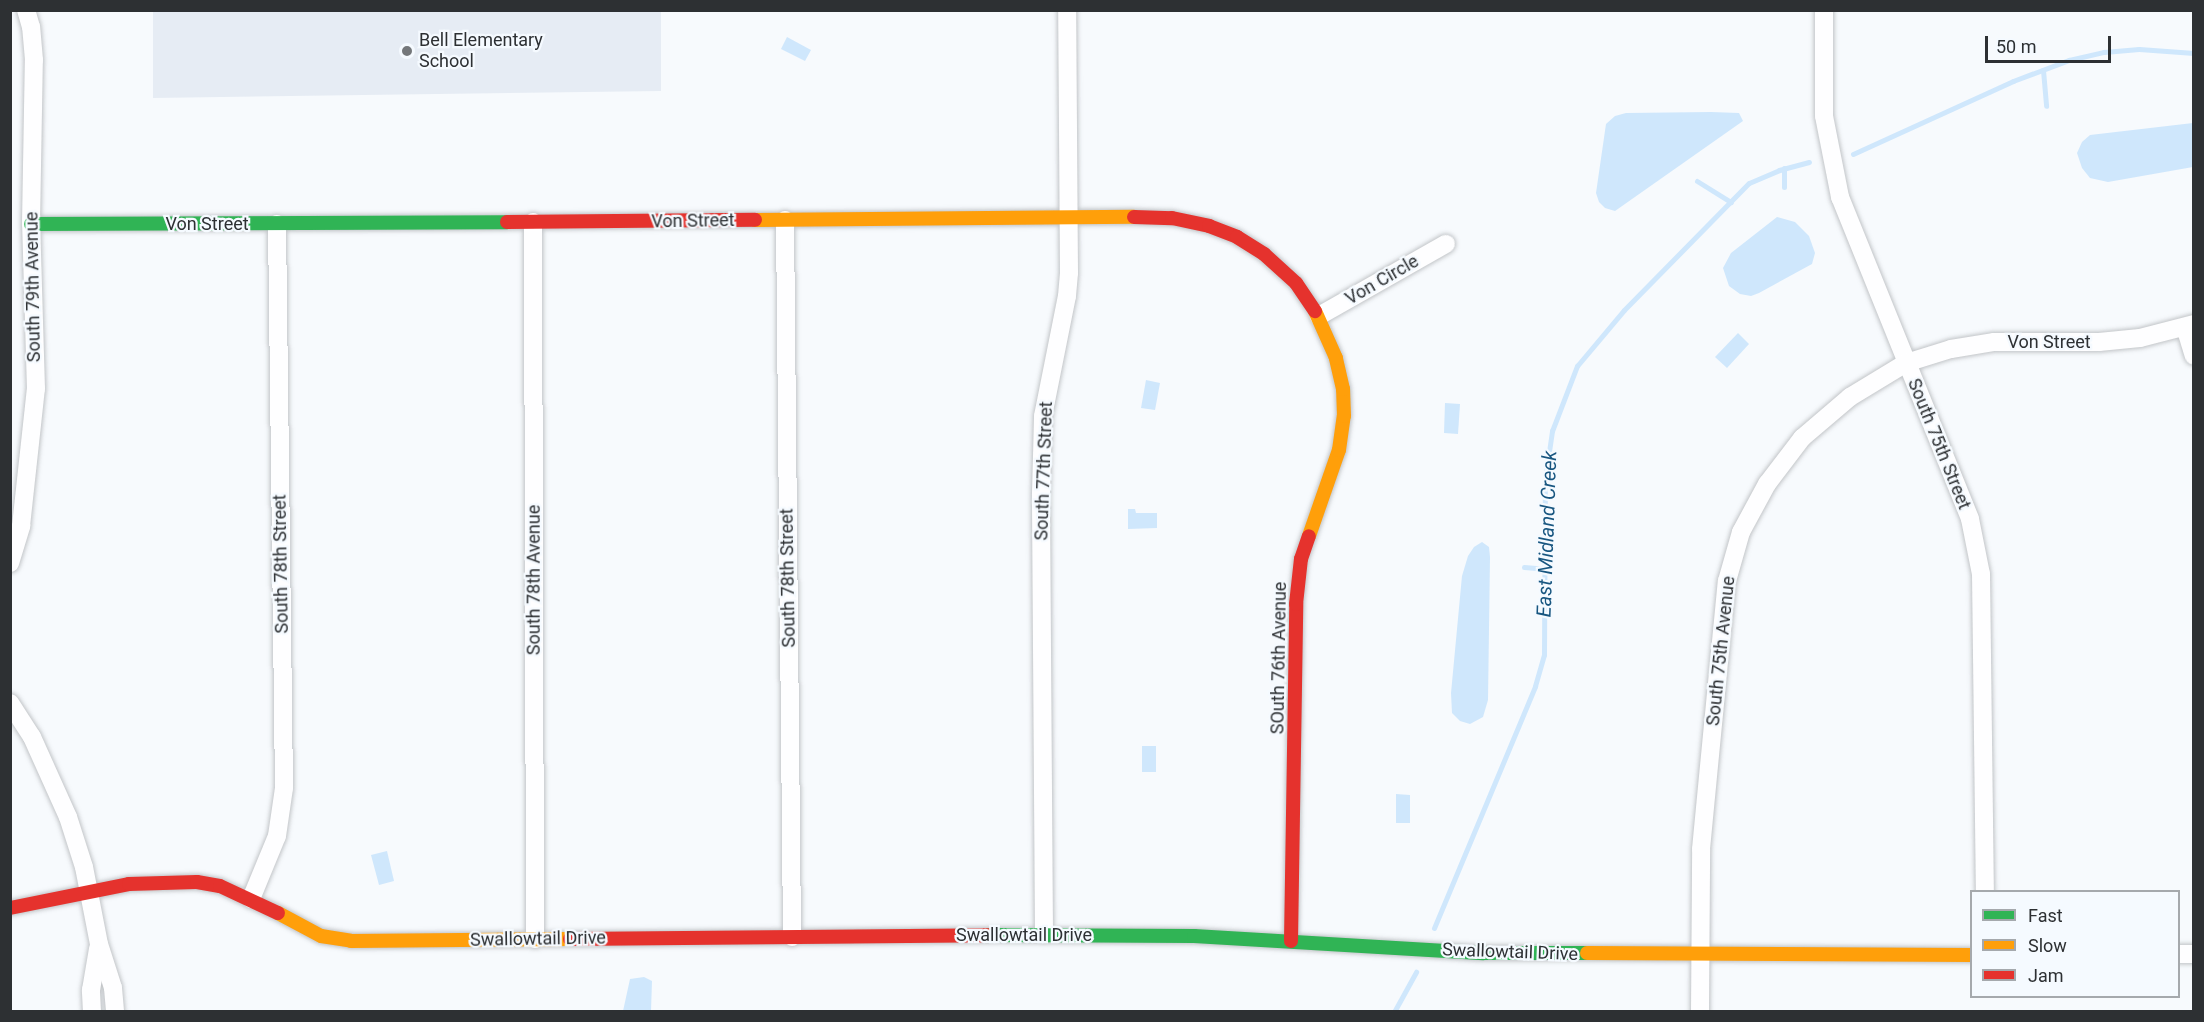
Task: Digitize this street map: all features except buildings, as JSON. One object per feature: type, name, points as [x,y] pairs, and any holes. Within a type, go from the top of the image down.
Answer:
[{"type":"street","name":"South 79th Avenue","points":[[10,563],[21,526],[36,389],[31,224],[34,60],[31,27],[26,10]]},
{"type":"street","name":"South 77th Street","points":[[1044,934],[1041,494],[1043,416],[1067,296],[1067,10]]},
{"type":"street","name":"South 75th Street","points":[[1824,10],[1824,116],[1840,197],[1970,519],[1981,574],[1985,890]]},
{"type":"street","name":"Von Street","points":[[31,224],[278,224],[1068,216],[1172,218],[1209,226],[1238,237],[1264,254],[1296,283],[1319,316]]},
{"type":"street","name":"South 78th Street","points":[[785,220],[792,937]]},
{"type":"street","name":"South 78th Avenue","points":[[533,222],[535,939]]},
{"type":"street","name":"South 78th Street","points":[[251,899],[277,836],[284,788],[278,224]]},
{"type":"street","name":"Von Circle","points":[[1319,316],[1446,244]]},
{"type":"street","name":"SOuth 76th Avenue","points":[[1292,940],[1296,604],[1301,559],[1339,450],[1344,416],[1343,389],[1336,358],[1319,316]]},
{"type":"street","name":"Von Street","points":[[1906,363],[1951,349],[1994,342],[2099,342],[2140,338],[2189,326]]},
{"type":"street","points":[[2189,326],[2193,356]]},
{"type":"street","name":"South 75th Avenue","points":[[1700,1011],[1702,837],[1727,581],[1741,532],[1767,484],[1802,438],[1850,397],[1906,363]]},
{"type":"street","points":[[10,703],[32,738],[58,791],[80,853],[99,944],[113,988],[115,1011]]},
{"type":"street","name":"Swallowtail Drive","points":[[10,908],[89,890],[129,884],[197,882],[220,886],[251,899],[321,936],[351,941],[1044,934],[1292,940],[1484,953],[1970,954]]},
{"type":"street","points":[[92,1011],[91,990],[99,944]]},
{"type":"shaded area","name":"Bell Elementary School","points":[[153,11],[661,11],[661,91],[153,98]]},
{"type":"water","points":[[787,37],[811,50],[805,61],[781,49]]},
{"type":"water","points":[[1626,113],[1739,113],[1743,121],[1615,211],[1605,208],[1599,202],[1596,193],[1606,124],[1615,116]]},
{"type":"water","points":[[2193,123],[2193,167],[2108,182],[2090,178],[2082,168],[2077,153],[2082,142],[2090,135]]},
{"type":"water","points":[[1777,217],[1795,222],[1809,236],[1815,253],[1812,264],[1759,293],[1751,296],[1740,294],[1729,286],[1723,268],[1731,253]]},
{"type":"water","points":[[1738,333],[1749,344],[1727,368],[1715,357]]},
{"type":"water","points":[[1146,380],[1160,383],[1155,410],[1141,408]]},
{"type":"water","points":[[1445,403],[1460,404],[1458,434],[1444,433]]},
{"type":"water","points":[[1128,509],[1135,509],[1136,513],[1157,513],[1157,528],[1128,529]]},
{"type":"water","points":[[1482,542],[1489,547],[1490,557],[1488,700],[1483,717],[1470,724],[1460,721],[1452,713],[1451,693],[1462,576],[1468,556],[1474,547]]},
{"type":"water","points":[[1142,746],[1156,746],[1156,772],[1142,772]]},
{"type":"water","points":[[1396,794],[1410,795],[1410,823],[1396,823]]},
{"type":"water","points":[[387,851],[394,881],[379,885],[371,855]]},
{"type":"water","points":[[644,977],[652,981],[651,1011],[623,1011],[630,979]]},
{"type":"waterway","name":"East Midland Creek","points":[[1853,154],[2013,81],[2069,60],[2104,52],[2139,49],[2194,53]]},
{"type":"waterway","points":[[2043,70],[2046,106]]},
{"type":"waterway","name":"East Midland Creek","points":[[1434,928],[1535,686],[1544,655],[1545,479],[1552,431],[1577,366],[1624,310],[1749,183],[1779,170],[1809,162]]},
{"type":"waterway","points":[[1784,168],[1784,187]]},
{"type":"waterway","points":[[1697,181],[1731,202]]},
{"type":"waterway","points":[[1524,567],[1545,569]]},
{"type":"waterway","name":"East Midland Creek","points":[[1394,1012],[1416,972]]},
{"type":"traffic: fast","points":[[31,224],[507,222]]},
{"type":"traffic: fast","points":[[990,935],[1194,936],[1484,953],[1587,953]]},
{"type":"traffic: slow","points":[[755,220],[1134,217]]},
{"type":"traffic: slow","points":[[1309,536],[1339,450],[1344,416],[1343,389],[1336,358],[1315,311]]},
{"type":"traffic: slow","points":[[278,913],[321,936],[351,941],[570,939]]},
{"type":"traffic: slow","points":[[1587,953],[1970,955]]},
{"type":"traffic: jam","points":[[1134,217],[1172,218],[1209,226],[1237,237],[1264,254],[1296,283],[1315,311]]},
{"type":"traffic: jam","points":[[507,222],[755,220]]},
{"type":"traffic: jam","points":[[1291,941],[1296,604],[1301,559],[1309,536]]},
{"type":"traffic: jam","points":[[10,908],[129,884],[197,882],[220,886],[278,913]]},
{"type":"traffic: jam","points":[[570,939],[990,935]]},
{"type":"place","name":"Bell Elementary School","points":[[407,51]]}]
